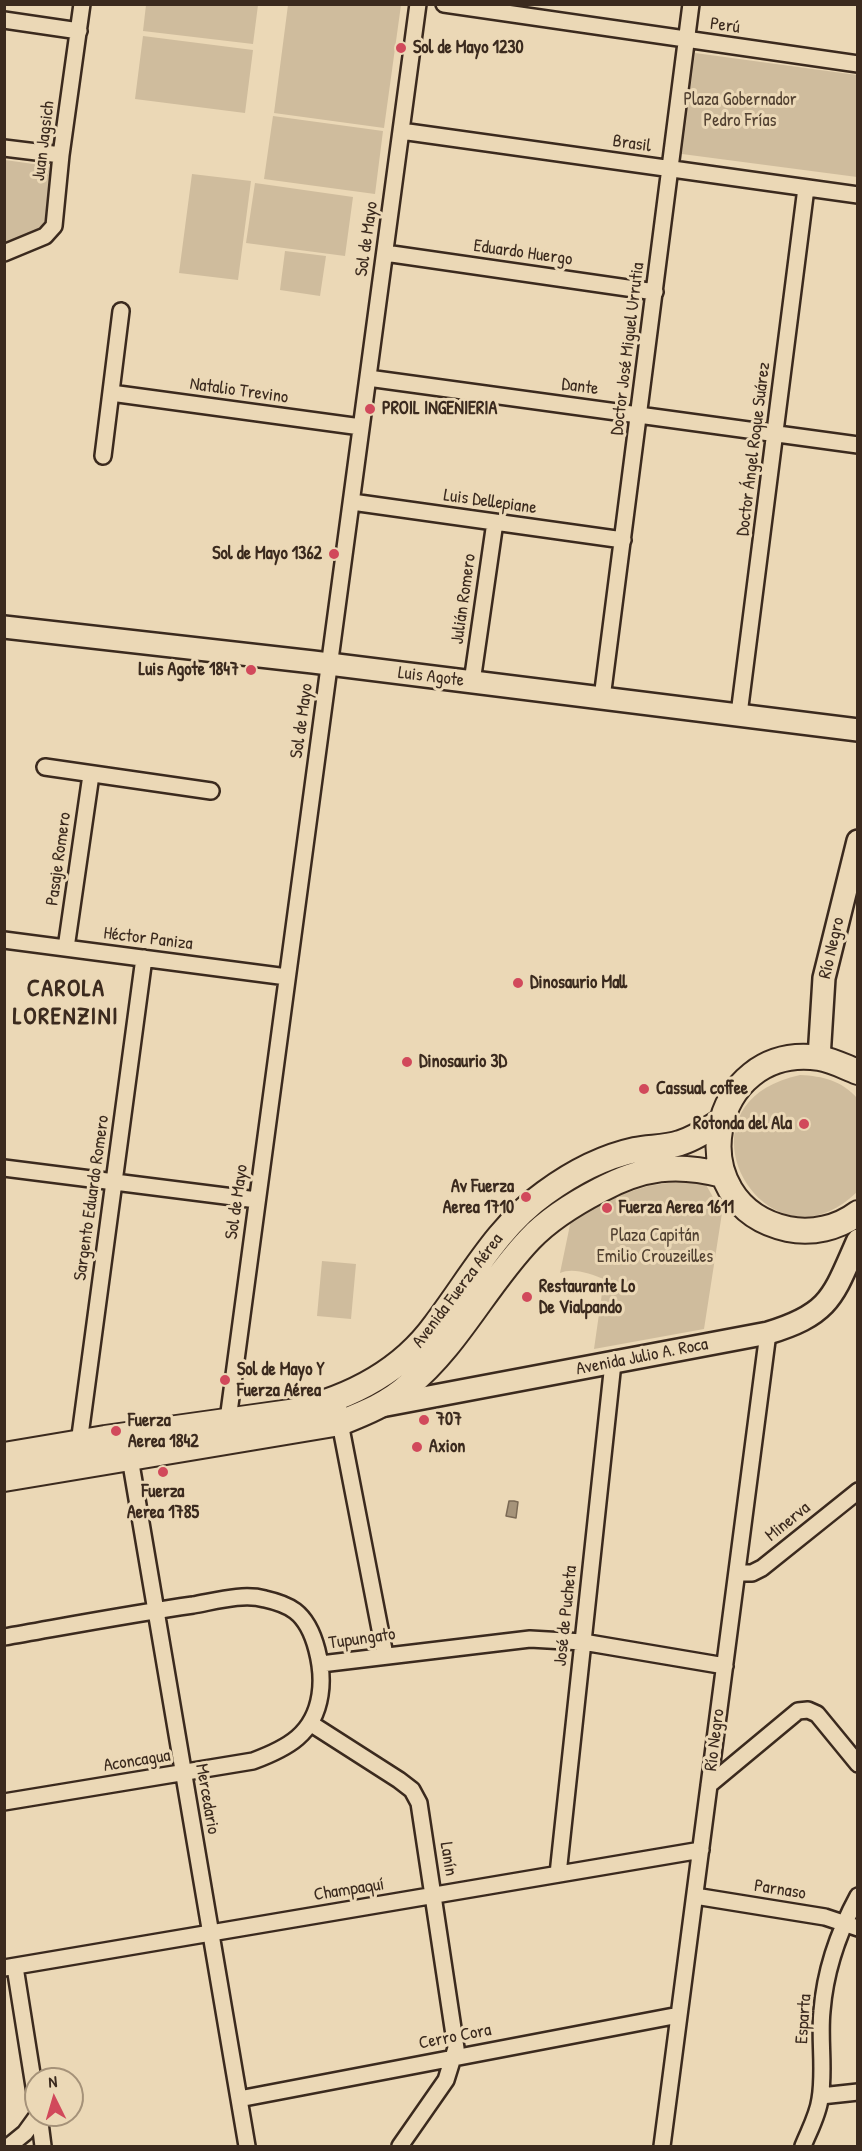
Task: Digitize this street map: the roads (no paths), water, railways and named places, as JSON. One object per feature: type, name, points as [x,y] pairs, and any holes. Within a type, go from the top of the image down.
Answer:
[{"type":"main road","name":"Luis Agote","points":[[4,627],[330,664],[858,730]]},
{"type":"main road","name":"Río Negro","points":[[819,1058],[824,978],[858,841]]},
{"type":"main road","points":[[855,1072],[819,1058],[797,1057],[776,1061],[757,1071],[740,1085],[728,1102],[720,1122],[717,1149],[723,1175],[732,1192],[744,1207],[776,1227],[795,1231],[814,1230],[833,1226],[858,1213]]},
{"type":"main road","name":"Avenida Fuerza Aérea","points":[[4,1479],[130,1458],[338,1399],[359,1389],[395,1366],[420,1344],[500,1234],[545,1193],[599,1162],[633,1150],[679,1143],[701,1134],[720,1122]]},
{"type":"main road","name":"Avenida Fuerza Aérea","points":[[4,1455],[79,1443],[340,1423],[381,1406],[407,1387],[444,1351],[530,1238],[572,1206],[630,1175],[645,1171],[687,1168],[723,1175]]},
{"type":"main road","name":"Avenida Julio A. Roca","points":[[381,1406],[768,1333],[787,1327],[816,1312],[826,1304],[849,1273],[858,1240]]},
{"type":"street","name":"Juan Jagsich","points":[[4,253],[45,236],[54,226],[61,155],[82,4]]},
{"type":"street","name":"Sol de Mayo","points":[[227,1431],[418,4]]},
{"type":"street","name":"Perú","points":[[444,4],[858,64]]},
{"type":"street","name":"Doctor José Miguel Urrutia","points":[[602,698],[691,4]]},
{"type":"street","points":[[4,20],[79,31]]},
{"type":"street","name":"Brasil","points":[[401,131],[858,195]]},
{"type":"street","points":[[4,147],[61,155]]},
{"type":"street","name":"Doctor Ángel Roque Suárez","points":[[739,714],[807,188]]},
{"type":"street","name":"Eduardo Huergo","points":[[385,253],[655,292]]},
{"type":"street","points":[[103,456],[121,311]]},
{"type":"street","name":"Dante","points":[[368,378],[858,445]]},
{"type":"street","name":"Natalio Trevino","points":[[111,393],[362,427]]},
{"type":"street","name":"Luis Dellepiane","points":[[352,502],[623,540]]},
{"type":"street","name":"Julián Romero","points":[[472,682],[495,522]]},
{"type":"street","points":[[45,767],[211,791]]},
{"type":"street","name":"Pasaje Romero","points":[[66,948],[91,775]]},
{"type":"street","name":"Héctor Paniza","points":[[4,940],[287,977]]},
{"type":"street","name":"Sargento Eduardo Romero","points":[[79,1443],[144,958]]},
{"type":"street","points":[[4,1168],[257,1200]]},
{"type":"street","name":"Río Negro","points":[[662,2146],[768,1333]]},
{"type":"street","name":"José de Pucheta","points":[[558,1874],[613,1363]]},
{"type":"street","points":[[338,1399],[340,1423],[385,1655]]},
{"type":"street","name":"Mercedario","points":[[130,1458],[247,2146]]},
{"type":"street","name":"Minerva","points":[[738,1573],[752,1573],[762,1568],[858,1491]]},
{"type":"street","name":"Tupungato","points":[[4,1637],[155,1610],[244,1597],[264,1598],[295,1611],[308,1626],[321,1664],[530,1640],[583,1642],[725,1666]]},
{"type":"street","name":"Aconcagua","points":[[4,1802],[253,1761],[281,1751],[294,1742],[310,1723],[318,1707],[321,1693],[321,1664]]},
{"type":"street","points":[[709,1785],[798,1711],[808,1710],[817,1714],[858,1764]]},
{"type":"street","name":"Lanín","points":[[310,1723],[399,1780],[417,1797],[456,2040],[455,2057]]},
{"type":"street","name":"Champaquí","points":[[10,1967],[701,1850]]},
{"type":"street","name":"Parnaso","points":[[695,1896],[825,1917],[851,1925]]},
{"type":"street","name":"Esparta","points":[[803,2146],[817,2114],[821,2096],[821,2012],[837,1941],[851,1925],[858,1896]]},
{"type":"street","points":[[10,1967],[30,2067]]},
{"type":"street","name":"Cerro Cora","points":[[238,2099],[679,2015]]},
{"type":"street","points":[[400,2146],[446,2080],[455,2057]]},
{"type":"street","points":[[821,2096],[858,2092]]},
{"type":"street","points":[[9,2146],[29,2127]]},
{"type":"street","points":[[40,2127],[44,2146]]},
{"type":"place","name":"Sol de Mayo 1230","points":[[401,48]]},
{"type":"place","name":"PROIL INGENIERIA","points":[[370,409]]},
{"type":"place","name":"Sol de Mayo 1362","points":[[334,554]]},
{"type":"place","name":"Luis Agote 1847","points":[[251,670]]},
{"type":"place","name":"Dinosaurio Mall","points":[[518,983]]},
{"type":"place","name":"Dinosaurio 3D","points":[[407,1062]]},
{"type":"place","name":"Cassual coffee","points":[[644,1089]]},
{"type":"place","name":"Rotonda del Ala","points":[[804,1124]]},
{"type":"place","name":"Av Fuerza Aerea 1710","points":[[526,1197]]},
{"type":"place","name":"Fuerza Aerea 1611","points":[[607,1208]]},
{"type":"place","name":"Restaurante Lo De Vialpando","points":[[527,1297]]},
{"type":"place","name":"Sol de Mayo Y Fuerza Aérea","points":[[225,1380]]},
{"type":"place","name":"707","points":[[424,1420]]},
{"type":"place","name":"Fuerza Aerea 1842","points":[[116,1431]]},
{"type":"place","name":"Axion","points":[[417,1447]]},
{"type":"place","name":"Fuerza Aerea 1785","points":[[163,1472]]},
{"type":"district","name":"CAROLA LORENZINI","points":[[66,1004]]},
{"type":"park label","name":"Plaza Gobernador Pedro Frías","points":[[740,110]]},
{"type":"park label","name":"Plaza Capitán Emilio Crouzeilles","points":[[655,1246]]}]
